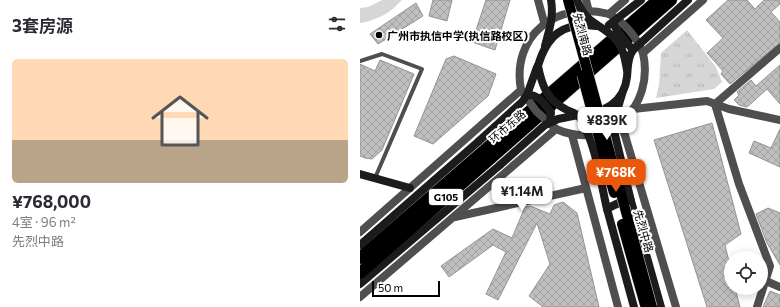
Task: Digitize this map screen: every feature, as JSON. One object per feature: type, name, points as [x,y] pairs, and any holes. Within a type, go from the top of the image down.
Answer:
[{"type":"highway","name":"环市东路","points":[[360,258],[658,0]]},
{"type":"highway","name":"环市东路","points":[[360,273],[671,0]]},
{"type":"main road","points":[[360,245],[522,102],[524,92],[538,66],[545,46],[552,21],[553,13],[551,0]]},
{"type":"main road","name":"先烈南路","points":[[561,0],[584,71]]},
{"type":"main road","name":"先烈南路","points":[[568,0],[584,71]]},
{"type":"main road","points":[[576,0],[582,12],[596,26],[610,34],[618,42],[624,53],[627,70]]},
{"type":"main road","points":[[545,46],[557,33],[569,27],[585,25],[596,26],[613,23],[640,0]]},
{"type":"main road","points":[[360,284],[550,122],[578,115],[595,113],[607,109],[622,94],[629,58],[633,50],[688,0]]},
{"type":"main road","points":[[613,23],[618,32],[633,50]]},
{"type":"main road","points":[[538,66],[541,84],[550,98],[559,106],[578,115],[593,149],[607,209],[634,307]]},
{"type":"main road","name":"先烈中路","points":[[584,71],[645,307]]},
{"type":"main road","name":"先烈中路","points":[[584,71],[652,307]]},
{"type":"main road","points":[[524,92],[538,97],[551,112],[550,122]]},
{"type":"main road","name":"先烈中路","points":[[622,94],[616,114],[614,131],[631,201],[661,307]]},
{"type":"main road","points":[[360,174],[410,188]]},
{"type":"main road","points":[[607,209],[618,203],[631,201]]},
{"type":"street","points":[[538,0],[544,22]]},
{"type":"street","points":[[609,14],[625,0]]},
{"type":"street","points":[[643,53],[703,0]]},
{"type":"street","points":[[587,4],[609,14],[623,24],[633,35],[643,53],[645,78],[642,94],[633,109],[621,122],[610,129],[597,134],[584,136],[572,135],[556,129],[536,111],[524,92],[518,76],[522,50],[534,31],[544,22],[561,12],[587,4]]},
{"type":"street","points":[[715,104],[780,48]]},
{"type":"street","points":[[360,232],[524,92]]},
{"type":"street","points":[[633,109],[707,101],[729,109],[780,120]]},
{"type":"street","points":[[715,104],[739,184],[764,251]]},
{"type":"street","points":[[621,122],[676,307]]},
{"type":"street","points":[[360,297],[556,129]]},
{"type":"street","points":[[572,135],[618,307]]},
{"type":"street","points":[[454,217],[586,188]]},
{"type":"street","points":[[768,261],[770,266],[768,274]]},
{"type":"street","points":[[768,283],[780,287]]},
{"type":"street","points":[[757,307],[761,295]]},
{"type":"lane","points":[[360,61],[382,54],[422,69],[375,178]]},
{"type":"green space","points":[[382,0],[402,0],[393,9],[383,15],[360,23],[360,8],[368,7]]},
{"type":"green space","points":[[687,30],[716,67],[722,82],[714,89],[656,98],[659,84],[661,53]]},
{"type":"building","points":[[433,0],[452,0],[447,21],[429,16]]},
{"type":"building","points":[[486,0],[510,0],[495,50],[472,42]]},
{"type":"building","points":[[728,0],[747,0],[755,9],[764,0],[780,0],[780,4],[771,12],[780,22],[780,43],[730,84],[721,74],[723,71],[707,53],[723,38],[706,20]]},
{"type":"building","points":[[416,3],[423,16],[378,44],[370,34]]},
{"type":"building","points":[[454,56],[496,74],[488,96],[433,144],[414,136],[446,59]]},
{"type":"building","points":[[380,60],[414,74],[382,150],[372,159],[360,156],[360,64],[375,71]]},
{"type":"building","points":[[780,65],[780,104],[767,89],[747,107],[739,105],[734,100],[739,95],[737,92],[751,80],[756,86]]},
{"type":"building","points":[[712,123],[741,234],[725,245],[726,251],[724,251],[724,295],[737,295],[740,307],[707,307],[654,140]]},
{"type":"building","points":[[780,129],[780,167],[749,153],[754,141],[771,148]]},
{"type":"building","points":[[563,202],[577,213],[599,307],[543,307],[529,296],[550,264],[537,223],[498,300],[486,294],[506,252],[493,245],[449,277],[441,266],[493,229],[512,238],[525,207],[530,206],[550,214],[554,205]]},
{"type":"building","points":[[768,208],[780,213],[780,265],[767,243],[756,214]]},
{"type":"building","points":[[770,291],[780,295],[780,307],[763,307]]},
{"type":"place","name":"广州市执信中学(执信路校区)","points":[[379,35]]}]
